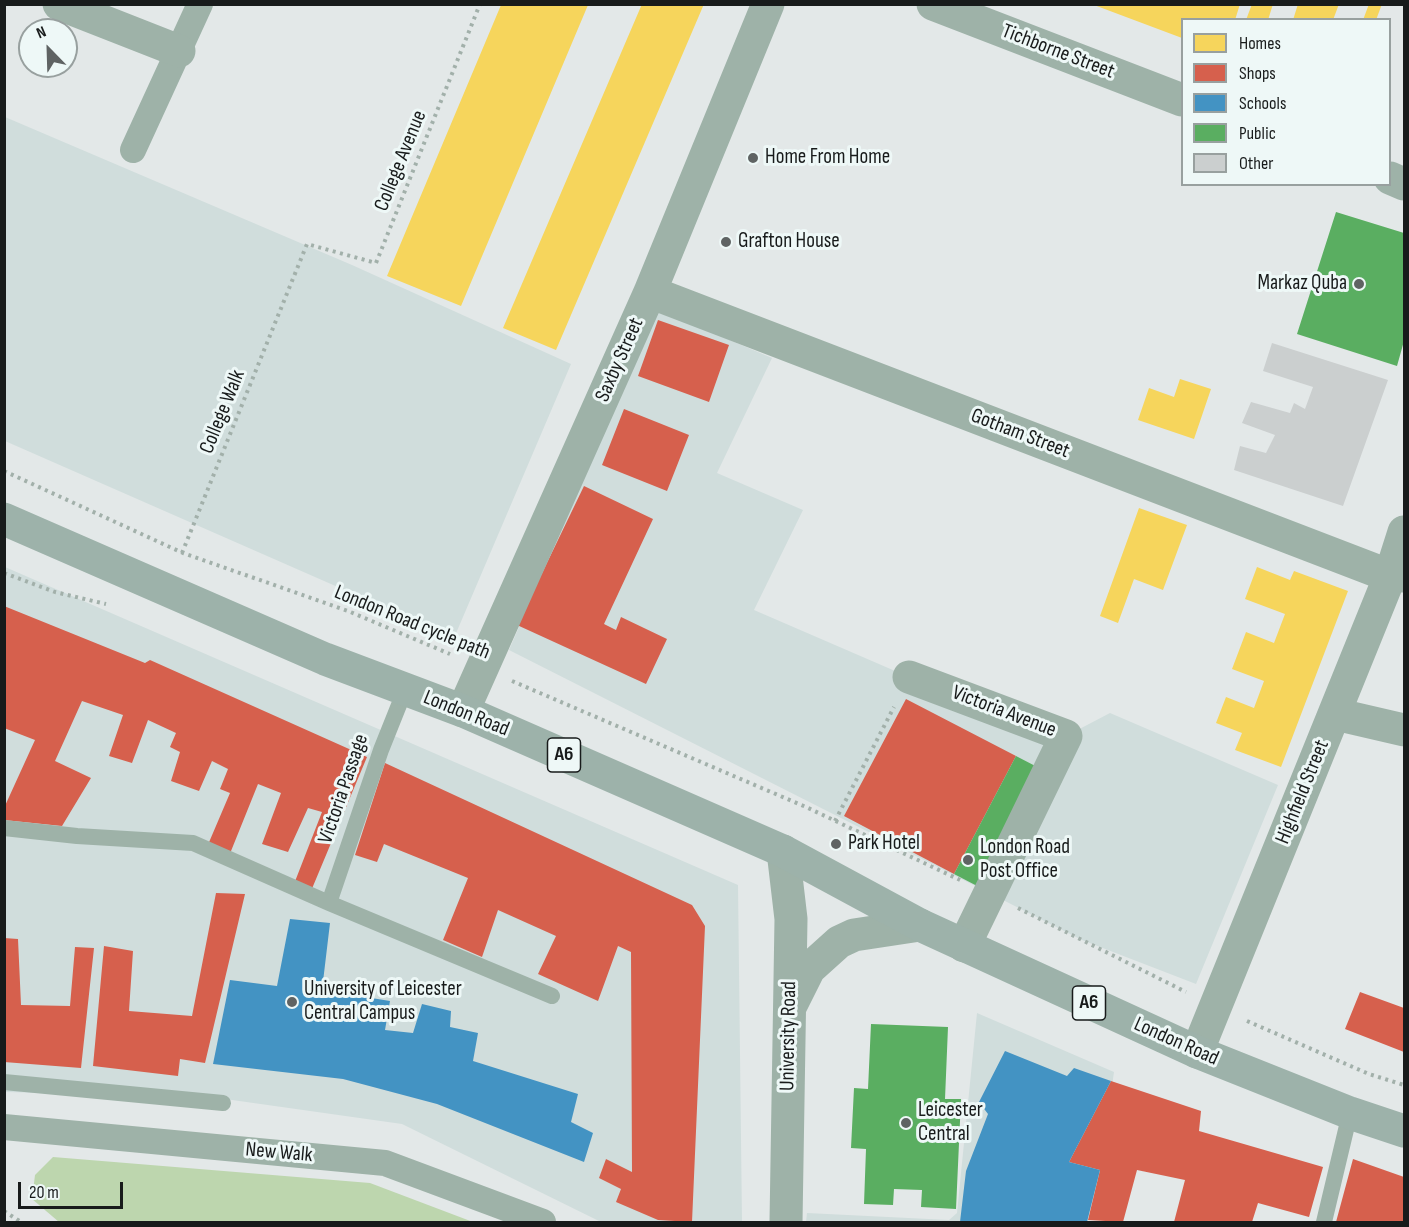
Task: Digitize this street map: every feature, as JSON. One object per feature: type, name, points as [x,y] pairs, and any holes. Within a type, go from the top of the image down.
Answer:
[{"type":"main road","name":"London Road","points":[[4,519],[325,660],[463,711],[783,851],[920,925],[1197,1052],[1350,1113],[1404,1131]]},
{"type":"street","points":[[59,4],[179,51]]},
{"type":"street","points":[[133,150],[200,4]]},
{"type":"street","name":"Saxby Street","points":[[463,711],[650,292],[768,4]]},
{"type":"street","name":"Tichborne Street","points":[[933,4],[1181,99]]},
{"type":"street","name":"Gotham Street","points":[[650,292],[1397,576]]},
{"type":"street","name":"Highfield Street","points":[[1197,1052],[1335,714],[1397,576],[1404,532]]},
{"type":"street","name":"Victoria Avenue","points":[[909,677],[1066,736],[964,946]]},
{"type":"street","points":[[1335,714],[1404,730]]},
{"type":"street","name":"University Road","points":[[783,851],[791,910],[786,1222]]},
{"type":"street","points":[[789,1009],[809,969],[839,942],[854,935],[920,925]]},
{"type":"street","name":"New Walk","points":[[4,1127],[386,1163],[543,1222]]},
{"type":"lane","name":"Victoria Passage","points":[[329,903],[381,750],[405,690]]},
{"type":"lane","points":[[4,828],[77,836],[193,843],[329,903],[552,996]]},
{"type":"lane","points":[[4,1082],[223,1103]]},
{"type":"lane","points":[[1324,1222],[1350,1113]]},
{"type":"path","name":"College Avenue","points":[[307,244],[376,263],[480,4]]},
{"type":"path","name":"College Walk","points":[[166,590],[307,244]]},
{"type":"path","name":"London Road cycle path","points":[[4,471],[183,553],[348,611],[806,807],[1215,1007],[1369,1074],[1404,1085]]},
{"type":"path","points":[[835,821],[909,677]]},
{"type":"path","points":[[4,1211],[21,1222]]},
{"type":"shaded area","points":[[5,117],[352,265],[571,364],[454,638],[5,441]]},
{"type":"shaded area","points":[[657,309],[772,358],[717,473],[803,510],[754,610],[909,677],[1066,736],[1110,713],[1278,785],[1196,984],[1082,940],[509,650]]},
{"type":"shaded area","points":[[5,567],[738,885],[742,1222],[601,1222],[402,1124],[211,1097],[5,1092]]},
{"type":"shaded area","points":[[977,1013],[1114,1072],[1100,1170],[1087,1222],[806,1222],[807,1213],[949,1220],[957,1213]]},
{"type":"green space","points":[[53,1157],[370,1183],[473,1222],[59,1222],[32,1199],[35,1175]]},
{"type":"building: Homes","points":[[642,4],[704,4],[556,350],[503,328]]},
{"type":"building: Homes","points":[[1240,4],[1236,18],[1181,18],[1181,38],[1094,5]]},
{"type":"building: Homes","points":[[1252,4],[1273,4],[1269,18],[1247,18]]},
{"type":"building: Homes","points":[[1298,4],[1339,4],[1334,18],[1294,18]]},
{"type":"building: Homes","points":[[1369,4],[1382,4],[1377,18],[1364,18]]},
{"type":"building: Homes","points":[[501,5],[588,5],[461,306],[387,276]]},
{"type":"building: Homes","points":[[1180,379],[1211,389],[1194,439],[1138,420],[1149,388],[1174,397]]},
{"type":"building: Homes","points":[[1139,508],[1187,525],[1163,590],[1134,579],[1118,623],[1100,616]]},
{"type":"building: Homes","points":[[1257,567],[1290,580],[1294,571],[1348,591],[1281,767],[1235,750],[1242,733],[1216,723],[1226,697],[1254,708],[1264,681],[1232,669],[1246,632],[1274,643],[1285,614],[1245,599]]},
{"type":"building: Shops","points":[[658,320],[729,345],[709,402],[638,376]]},
{"type":"building: Shops","points":[[624,409],[689,435],[667,491],[602,465]]},
{"type":"building: Shops","points":[[584,486],[653,519],[604,624],[616,630],[621,617],[667,639],[646,684],[517,625]]},
{"type":"building: Shops","points":[[4,606],[145,663],[150,660],[367,757],[311,891],[294,884],[322,812],[308,808],[288,852],[262,844],[281,793],[258,784],[229,856],[207,847],[230,793],[220,789],[228,769],[212,761],[199,791],[171,781],[180,752],[170,747],[176,733],[148,720],[132,763],[109,756],[123,715],[82,701],[55,761],[91,778],[62,826],[4,820],[4,808],[35,740],[4,728]]},
{"type":"building: Shops","points":[[906,699],[1016,756],[954,874],[844,816]]},
{"type":"building: Shops","points":[[385,763],[692,905],[705,926],[692,1222],[658,1220],[616,1202],[621,1189],[599,1178],[606,1159],[632,1172],[631,952],[618,946],[598,1001],[538,974],[556,936],[498,910],[482,957],[443,940],[468,878],[384,844],[377,862],[355,855]]},
{"type":"building: Shops","points":[[216,893],[245,894],[205,1063],[180,1059],[178,1076],[93,1066],[104,946],[133,951],[129,1011],[192,1016]]},
{"type":"building: Shops","points":[[4,938],[18,939],[21,1005],[70,1006],[75,947],[94,948],[81,1068],[4,1062]]},
{"type":"building: Shops","points":[[1360,992],[1404,1008],[1404,1052],[1345,1029]]},
{"type":"building: Shops","points":[[1111,1081],[1201,1111],[1199,1131],[1323,1167],[1309,1217],[1258,1203],[1252,1222],[1174,1222],[1185,1180],[1137,1170],[1123,1222],[1088,1220],[1100,1170],[1069,1162]]},
{"type":"building: Shops","points":[[1353,1159],[1404,1177],[1404,1222],[1336,1222]]},
{"type":"building: Schools","points":[[290,919],[330,923],[322,990],[390,1001],[385,1030],[413,1033],[422,1004],[451,1011],[450,1027],[478,1033],[473,1061],[578,1094],[571,1122],[593,1133],[584,1162],[437,1104],[343,1079],[213,1064],[230,980],[277,986]]},
{"type":"building: Schools","points":[[1005,1051],[1067,1076],[1074,1068],[1111,1081],[1069,1162],[1100,1170],[1087,1222],[960,1222],[966,1171],[988,1114],[979,1102]]},
{"type":"building: Public","name":"Markaz Quba","points":[[1336,212],[1404,233],[1404,341],[1397,366],[1297,334]]},
{"type":"building: Public","points":[[1016,756],[1043,770],[981,888],[954,874]]},
{"type":"building: Public","name":"Leicester Central","points":[[871,1024],[948,1027],[945,1099],[961,1099],[956,1209],[921,1207],[922,1190],[894,1189],[893,1205],[864,1204],[866,1149],[851,1148],[854,1088],[868,1089]]},
{"type":"building: Other","points":[[1272,343],[1388,380],[1343,506],[1234,470],[1240,446],[1266,453],[1275,435],[1242,423],[1251,402],[1290,413],[1294,403],[1305,409],[1313,387],[1263,371]]},
{"type":"place","name":"Home From Home","points":[[753,158]]},
{"type":"place","name":"Grafton House","points":[[726,242]]},
{"type":"place","name":"Markaz Quba","points":[[1359,284]]},
{"type":"place","name":"Park Hotel","points":[[836,844]]},
{"type":"place","name":"London Road Post Office","points":[[968,860]]},
{"type":"place","name":"University of Leicester Central Campus","points":[[292,1002]]},
{"type":"place","name":"Leicester Central","points":[[906,1123]]}]
